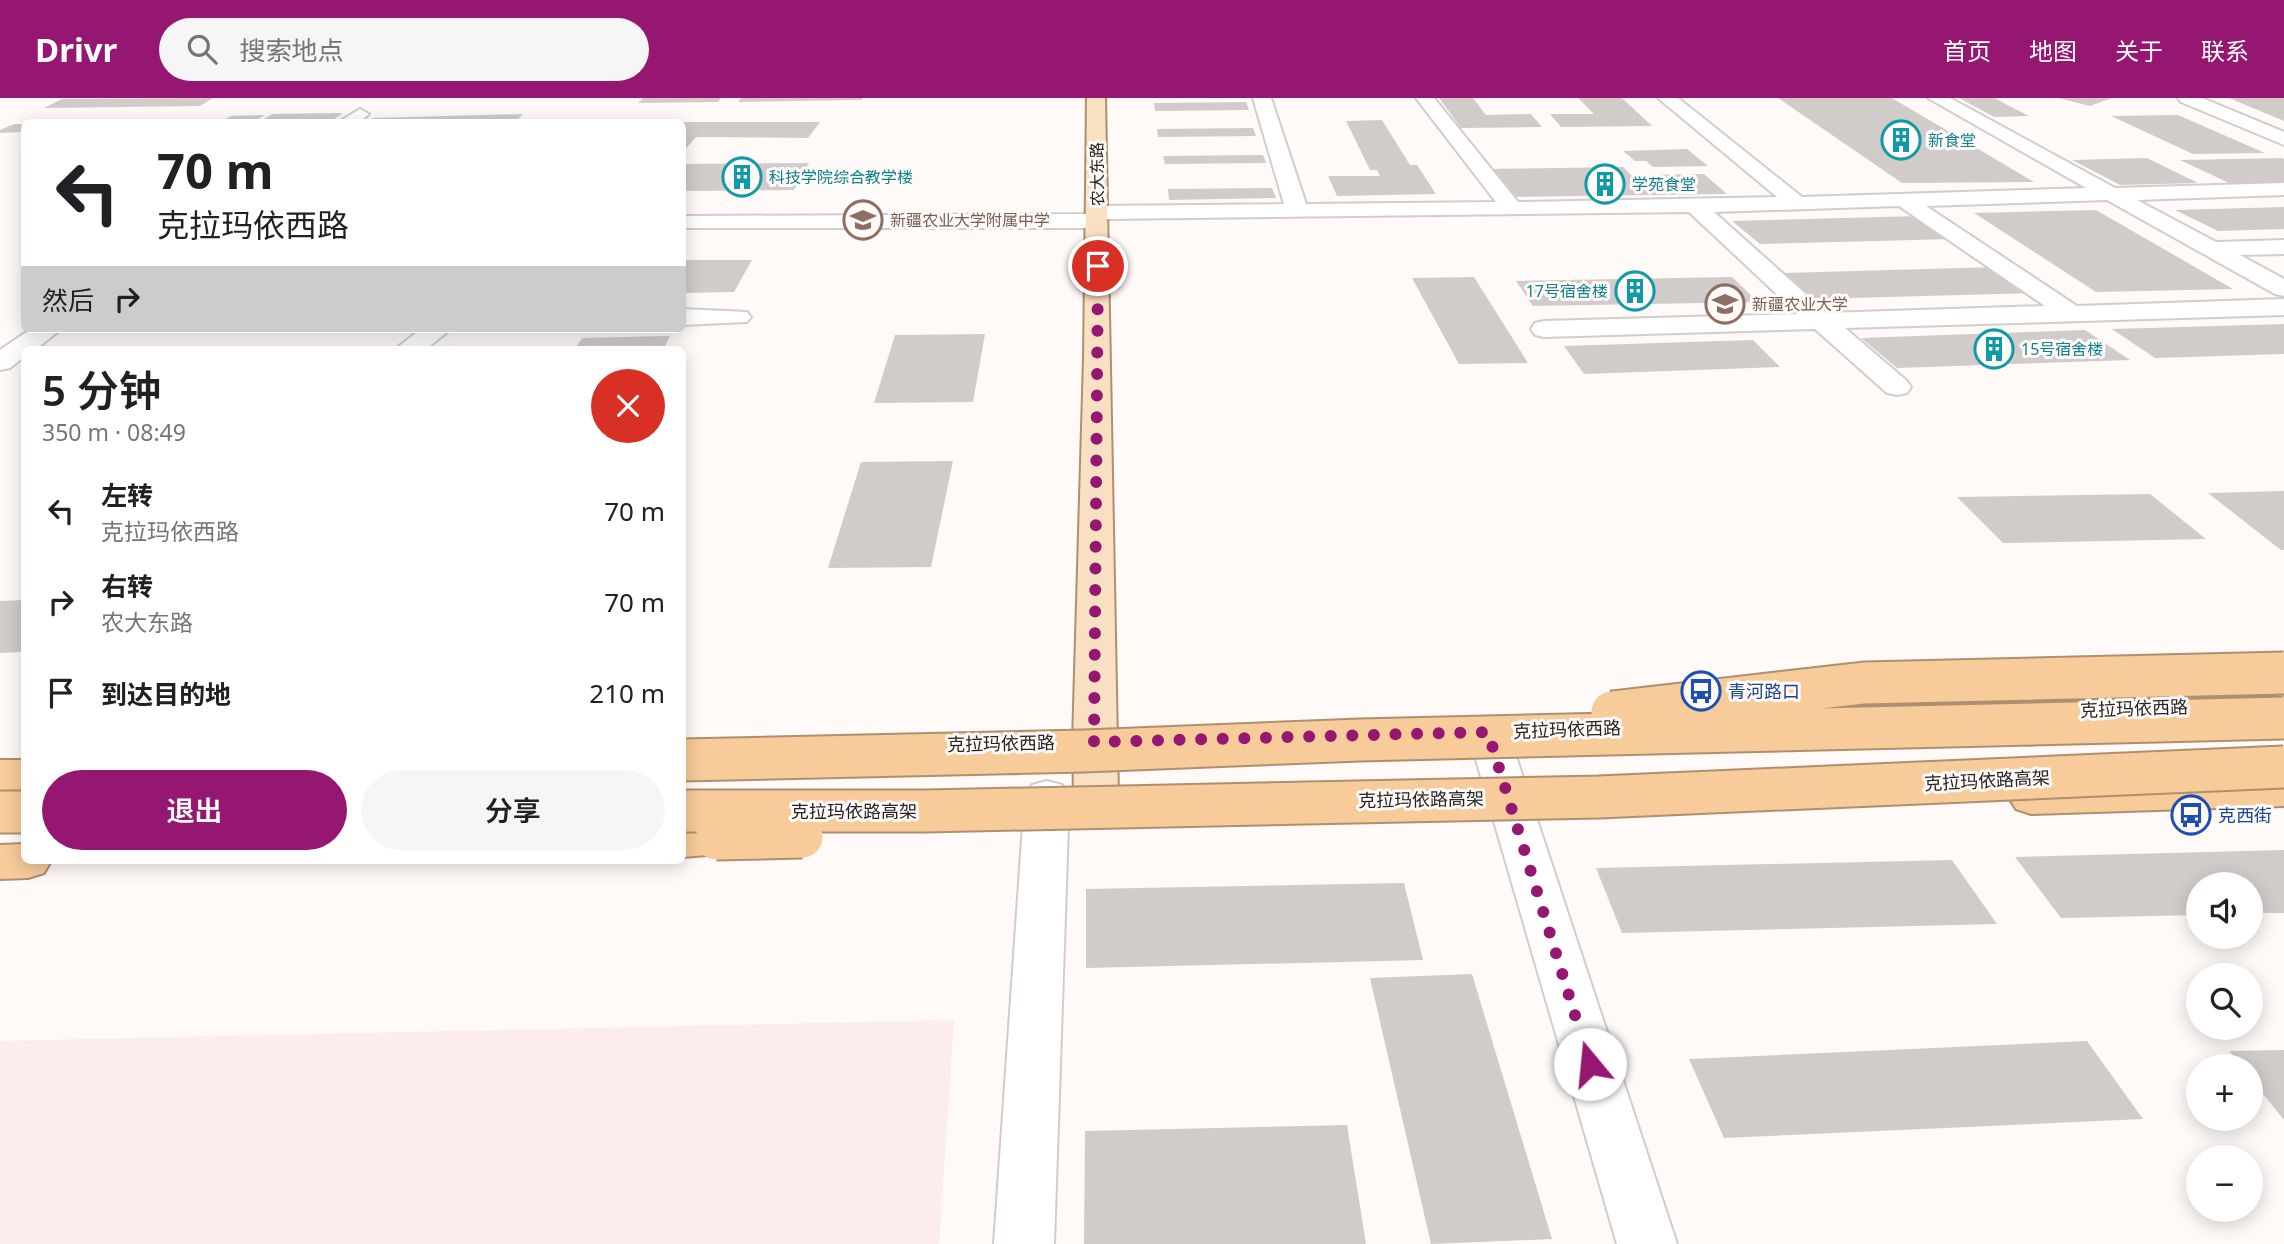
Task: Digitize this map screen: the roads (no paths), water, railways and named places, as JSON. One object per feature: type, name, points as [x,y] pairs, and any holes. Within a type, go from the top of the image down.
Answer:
[{"type":"highway","points":[[1360,740],[1864,683],[2284,673]]},
{"type":"highway","points":[[686,760],[1084,751],[1360,740],[2284,718]]},
{"type":"highway","name":"克拉玛依路高架","points":[[686,811],[926,811],[1599,797],[2284,766]]},
{"type":"highway","points":[[699,840],[2284,791]]},
{"type":"highway","points":[[1599,797],[2031,798]]},
{"type":"highway","points":[[699,840],[926,811]]},
{"type":"highway","points":[[0,862],[21,861]]},
{"type":"main road","name":"农大东路","points":[[1071,796],[1094,742],[1096,98]]},
{"type":"main road","name":"克拉玛依西路","points":[[686,749],[1488,732],[2284,703]]},
{"type":"main road","points":[[686,802],[1071,796],[1914,765],[2284,760]]},
{"type":"main road","points":[[0,763],[21,762]]},
{"type":"street","points":[[1262,98],[1297,211]]},
{"type":"street","points":[[1425,98],[1511,208]]},
{"type":"street","points":[[1667,98],[1797,203]]},
{"type":"street","points":[[1937,98],[2284,289]]},
{"type":"street","points":[[2187,98],[2284,139]]},
{"type":"street","points":[[688,223],[1695,206],[2284,189]]},
{"type":"street","points":[[1905,201],[2070,313]]},
{"type":"street","points":[[1695,206],[1820,321],[1897,387]]},
{"type":"street","points":[[2210,249],[2284,247]]},
{"type":"street","points":[[1545,329],[2284,307]]},
{"type":"street","points":[[686,317],[737,317]]},
{"type":"street","points":[[23,346],[42,333]]},
{"type":"street","points":[[413,346],[433,333]]},
{"type":"street","points":[[0,362],[21,348]]},
{"type":"street","points":[[1488,732],[1647,1244]]},
{"type":"street","points":[[1024,1244],[1071,796]]},
{"type":"place","name":"新食堂","points":[[1901,140]]},
{"type":"place","name":"科技学院综合教学楼","points":[[742,177]]},
{"type":"place","name":"学苑食堂","points":[[1605,184]]},
{"type":"place","name":"新疆农业大学附属中学","points":[[863,220]]},
{"type":"place","name":"17号宿舍楼","points":[[1635,291]]},
{"type":"place","name":"新疆农业大学","points":[[1725,304]]},
{"type":"place","name":"15号宿舍楼","points":[[1994,349]]},
{"type":"place","name":"青河路口","points":[[1701,691]]},
{"type":"place","name":"克西街","points":[[2191,815]]}]
